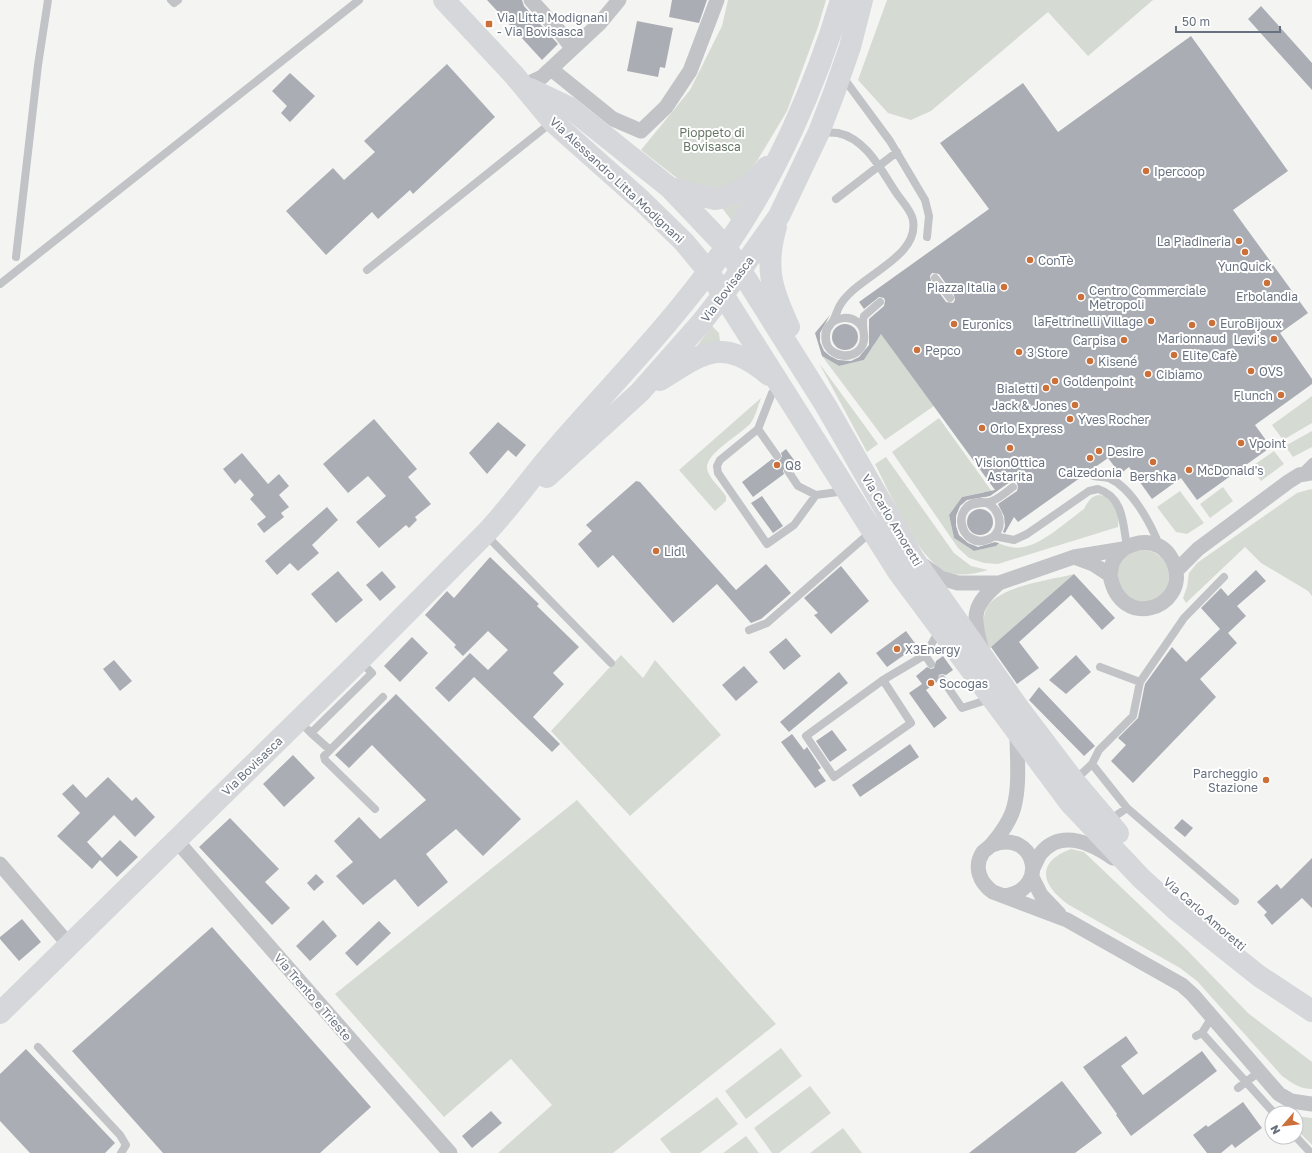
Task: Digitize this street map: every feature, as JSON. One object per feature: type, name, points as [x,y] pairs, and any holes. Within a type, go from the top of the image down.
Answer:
[{"type":"street","name":"Via Alessandro Litta Modignani","points":[[444,0],[523,86],[553,122],[648,206],[684,242],[708,272],[723,295]]},
{"type":"street","points":[[531,0],[560,32],[572,48]]},
{"type":"street","points":[[523,86],[542,77],[551,69],[600,23],[619,0]]},
{"type":"street","points":[[551,69],[612,119],[641,131],[666,107],[690,71],[717,0]]},
{"type":"street","name":"Via Bovisasca","points":[[501,517],[535,472],[687,299],[726,248],[761,190],[781,152],[815,72],[840,0]]},
{"type":"street","name":"Via Bovisasca","points":[[0,1013],[70,946],[176,840],[305,727],[360,660],[501,517],[640,392],[723,295],[779,216],[819,132],[840,75],[862,0]]},
{"type":"street","name":"Via Alessandro Litta Modignani","points":[[523,86],[570,108],[670,188],[726,248]]},
{"type":"street","points":[[670,188],[715,199],[730,195],[753,181],[781,152]]},
{"type":"street","points":[[779,216],[773,237],[769,261],[771,280],[787,321],[826,406]]},
{"type":"street","name":"Via Carlo Amoretti","points":[[726,248],[826,406],[913,558],[1020,710],[1074,781],[1107,822],[1180,896],[1265,965],[1312,994]]},
{"type":"street","name":"Via Carlo Amoretti","points":[[723,295],[899,573],[1017,734],[1070,803],[1141,878],[1176,910],[1259,976],[1312,1011]]},
{"type":"street","points":[[640,392],[684,365],[704,355],[723,351],[734,352],[752,361],[779,384]]},
{"type":"street","points":[[1176,571],[1198,549],[1305,474]]},
{"type":"street","points":[[913,558],[942,578],[958,583],[999,583],[1074,557],[1125,548],[1134,544],[1147,542],[1164,550],[1198,549]]},
{"type":"street","points":[[1125,548],[1113,561],[1110,575],[1112,589],[1120,600],[1132,607],[1146,609],[1159,605],[1169,597],[1176,584],[1176,571],[1164,550]]},
{"type":"street","points":[[1074,557],[1093,564],[1110,575]]},
{"type":"street","points":[[984,658],[975,626],[976,611],[984,596],[999,583]]},
{"type":"street","points":[[1017,734],[1017,792],[1014,809],[992,845],[984,852],[980,859],[978,870],[981,880],[987,888],[993,892],[1067,920],[1172,978],[1193,995],[1279,1094],[1291,1100],[1312,1104]]},
{"type":"street","name":"Via Trento e Trieste","points":[[176,840],[450,1153]]},
{"type":"street","name":"Via Carlo Amoretti","points":[[1004,896],[1014,894],[1022,890],[1042,852],[1052,844],[1063,840],[1096,846],[1141,878]]},
{"type":"street","points":[[992,845],[1010,841],[1019,844],[1029,854],[1032,873],[1041,895],[1050,907],[1067,920]]},
{"type":"street","points":[[0,864],[70,946]]},
{"type":"lane","points":[[16,257],[38,65],[48,0]]},
{"type":"lane","points":[[171,0],[174,4],[178,0]]},
{"type":"lane","points":[[0,284],[359,0]]},
{"type":"lane","points":[[840,75],[856,93],[897,152],[925,200],[929,216],[927,237]]},
{"type":"lane","points":[[367,270],[553,122]]},
{"type":"lane","points":[[819,132],[839,134],[859,143],[870,153],[914,219],[913,236],[906,249],[847,295],[838,308],[834,321],[827,331],[826,343],[829,348],[839,355],[848,355],[856,352],[864,343],[864,316],[880,302]]},
{"type":"lane","points":[[836,198],[897,152]]},
{"type":"lane","points":[[935,278],[950,298]]},
{"type":"lane","points":[[834,321],[845,317],[856,321],[864,331]]},
{"type":"lane","points":[[779,384],[772,393],[758,429],[720,460],[716,466],[718,473],[767,544],[794,526],[816,495]]},
{"type":"lane","points":[[758,429],[777,456]]},
{"type":"lane","points":[[1305,474],[1312,462]]},
{"type":"lane","points":[[788,471],[798,486],[816,495],[847,491]]},
{"type":"lane","points":[[1094,476],[1108,478],[1123,487],[1151,526],[1164,550]]},
{"type":"lane","points":[[1013,488],[997,498],[972,504],[962,515],[961,524],[967,534],[977,541],[988,539],[1014,540],[1027,534],[1089,491],[1098,489],[1111,496],[1120,509],[1125,548]]},
{"type":"lane","points":[[981,502],[995,508],[998,514],[1000,526],[988,539]]},
{"type":"lane","points":[[749,630],[767,623],[872,531]]},
{"type":"lane","points":[[485,534],[611,663]]},
{"type":"lane","points":[[1074,781],[1092,764],[1099,750],[1133,716],[1140,682],[1184,618],[1224,577]]},
{"type":"lane","points":[[883,680],[911,723],[834,777],[806,736],[883,680],[925,655],[940,630]]},
{"type":"lane","points":[[925,655],[931,664]]},
{"type":"lane","points":[[1100,667],[1140,682]]},
{"type":"lane","points":[[942,678],[962,708],[991,699]]},
{"type":"lane","points":[[376,809],[325,760],[324,756],[382,697]]},
{"type":"lane","points":[[305,727],[330,750]]},
{"type":"lane","points":[[1092,764],[1127,808],[1235,901]]},
{"type":"lane","points":[[1107,822],[1127,808]]},
{"type":"lane","points":[[1212,1016],[1199,1035],[1246,1081],[1267,1105]]},
{"type":"lane","points":[[38,1047],[120,1135],[126,1145],[121,1153]]},
{"type":"lane","points":[[1238,1088],[1260,1072]]},
{"type":"lane","points":[[1304,1145],[1311,1153]]},
{"type":"green space","name":"Pioppeto di Bovisasca","points":[[728,0],[826,0],[818,27],[787,111],[757,161],[745,176],[729,185],[712,189],[682,182],[641,150],[690,90],[722,26]]},
{"type":"green space","points":[[887,0],[1153,0],[1088,56],[1048,12],[931,111],[911,120],[888,113],[858,80]]},
{"type":"green space","points":[[747,193],[732,221],[719,204]]},
{"type":"green space","points":[[712,326],[719,333],[721,349],[690,355]]},
{"type":"green space","points":[[881,333],[934,406],[885,440],[822,356],[839,366],[864,360],[874,345],[872,339]]},
{"type":"green space","points":[[819,363],[878,444],[867,452]]},
{"type":"green space","points":[[1312,396],[1312,423],[1283,440],[1272,425]]},
{"type":"green space","points":[[761,398],[750,424],[724,444],[708,462],[708,472],[726,496],[726,501],[715,511],[679,470]]},
{"type":"green space","points":[[939,418],[993,493],[985,498],[984,492],[962,497],[949,515],[954,538],[974,551],[996,546],[998,543],[1016,548],[1031,545],[1047,537],[1084,509],[1087,503],[1094,496],[1098,495],[1106,497],[1118,512],[1118,527],[998,564],[984,563],[969,558],[958,548],[892,452]]},
{"type":"green space","points":[[1312,431],[1312,447],[1293,457],[1285,446]]},
{"type":"green space","points":[[1274,451],[1284,464],[1261,481],[1251,467]]},
{"type":"green space","points":[[886,457],[954,553],[971,566],[988,570],[978,573],[952,574],[936,565],[925,554],[905,524],[875,464]]},
{"type":"green space","points":[[1223,487],[1233,501],[1210,518],[1200,504]]},
{"type":"green space","points":[[1311,489],[1312,596],[1308,591],[1261,563],[1245,547],[1186,603],[1183,598],[1187,587],[1189,573],[1197,563],[1297,493]]},
{"type":"green space","points":[[1180,491],[1204,523],[1187,534],[1176,532],[1157,507]]},
{"type":"green space","points":[[1143,550],[1157,554],[1165,562],[1169,576],[1165,590],[1157,598],[1143,602],[1129,598],[1121,590],[1117,576],[1121,562],[1129,554]]},
{"type":"green space","points":[[1074,574],[989,649],[984,636],[983,620],[987,607],[990,603],[998,597],[1018,587]]},
{"type":"green space","points":[[621,655],[643,678],[655,660],[721,735],[630,816],[551,731]]},
{"type":"green space","points":[[577,800],[776,1024],[613,1153],[498,1153],[552,1105],[511,1059],[444,1117],[335,994]]},
{"type":"green space","points":[[1071,849],[1084,852],[1187,950],[1248,1013],[1312,1062],[1312,1089],[1300,1087],[1282,1076],[1197,981],[1180,968],[1069,905],[1060,898],[1048,883],[1046,875],[1047,868],[1051,861]]},
{"type":"green space","points":[[781,1048],[802,1076],[746,1119],[725,1091]]},
{"type":"green space","points":[[810,1086],[831,1113],[779,1153],[772,1153],[754,1128]]},
{"type":"green space","points":[[717,1097],[738,1124],[700,1153],[671,1153],[660,1139]]},
{"type":"green space","points":[[1304,1117],[1312,1118],[1312,1145],[1304,1137]]},
{"type":"green space","points":[[843,1128],[862,1153],[810,1153]]},
{"type":"green space","points":[[746,1136],[759,1153],[723,1153]]},
{"type":"building","points":[[487,0],[522,0],[524,6],[558,44],[542,60]]},
{"type":"building","points":[[672,0],[707,0],[699,23],[669,17]]},
{"type":"building","points":[[1261,6],[1312,63],[1312,90],[1248,19]]},
{"type":"building","points":[[637,21],[673,28],[665,68],[660,67],[658,77],[627,71]]},
{"type":"building","name":"Centro Commerciale Metropoli","points":[[1191,36],[1288,171],[1233,210],[1308,313],[1280,333],[1312,379],[1312,384],[1255,425],[1271,447],[1197,500],[1181,478],[1152,499],[1129,467],[1120,474],[1108,458],[1018,522],[1014,517],[1005,533],[1003,532],[1005,526],[1004,516],[998,504],[1017,491],[1017,483],[1010,482],[990,496],[967,500],[960,506],[956,516],[956,526],[959,535],[968,543],[978,547],[995,542],[999,543],[996,546],[974,551],[954,538],[949,515],[962,497],[995,490],[881,334],[864,360],[839,366],[822,356],[815,333],[830,315],[820,333],[820,342],[824,351],[838,360],[851,361],[859,357],[869,345],[869,319],[884,306],[885,301],[884,298],[879,297],[864,309],[859,302],[989,209],[940,143],[1023,83],[1058,132]],"holes":[[[932,273],[939,274],[954,295],[955,300],[953,303],[946,302],[931,281],[930,276]]]},
{"type":"building","points":[[447,64],[495,117],[413,194],[410,190],[378,219],[372,212],[326,255],[286,211],[333,168],[344,180],[375,152],[364,141]]},
{"type":"building","points":[[290,73],[315,96],[290,122],[281,113],[287,106],[272,91]]},
{"type":"building","points":[[845,324],[854,328],[858,337],[854,346],[845,350],[836,346],[832,337],[836,328]]},
{"type":"building","points":[[374,419],[417,469],[408,477],[431,504],[415,517],[417,520],[409,528],[406,525],[379,548],[356,522],[386,496],[368,476],[348,493],[323,464]]},
{"type":"building","points":[[498,422],[526,445],[516,457],[508,450],[487,474],[469,453]]},
{"type":"building","points":[[786,449],[797,464],[792,468],[788,466],[785,467],[783,471],[784,474],[753,497],[742,482],[772,459],[777,461],[780,460],[782,456],[781,453]]},
{"type":"building","points":[[242,453],[268,484],[279,474],[289,486],[279,495],[289,507],[281,513],[284,517],[264,533],[257,524],[266,517],[250,499],[254,495],[240,479],[235,484],[223,469]]},
{"type":"building","name":"Lidl","points":[[636,481],[640,482],[736,590],[766,564],[791,593],[761,619],[751,623],[717,584],[673,623],[613,555],[598,568],[578,544],[592,531],[586,525]]},
{"type":"building","points":[[762,496],[783,526],[773,533],[751,503]]},
{"type":"building","points":[[327,507],[338,520],[312,545],[319,553],[298,571],[290,563],[277,575],[265,561]]},
{"type":"building","points":[[980,509],[989,513],[993,522],[989,531],[980,535],[971,531],[967,522],[971,513]]},
{"type":"building","points":[[490,557],[539,604],[537,606],[579,647],[553,673],[564,684],[533,717],[560,744],[552,752],[474,677],[449,702],[435,688],[470,653],[488,670],[508,650],[488,631],[463,656],[454,647],[456,645],[425,615],[447,591],[454,598]]},
{"type":"building","points":[[841,566],[869,601],[831,634],[814,615],[818,613],[804,598]]},
{"type":"building","points":[[1256,570],[1266,581],[1237,606],[1246,616],[1228,633],[1237,643],[1200,679],[1216,697],[1133,783],[1111,761],[1126,745],[1118,738],[1138,718],[1145,684],[1172,647],[1186,662],[1220,629],[1201,608],[1221,588],[1228,596]]},
{"type":"building","points":[[338,571],[363,600],[336,623],[311,594]]},
{"type":"building","points":[[382,571],[396,587],[380,601],[366,585]]},
{"type":"building","points":[[1074,574],[1115,618],[1102,630],[1071,595],[1019,642],[1039,668],[1017,684],[991,647]]},
{"type":"building","points":[[906,631],[917,646],[887,667],[876,653]]},
{"type":"building","points":[[412,637],[428,653],[400,682],[384,666]]},
{"type":"building","points":[[786,638],[801,656],[784,670],[769,652]]},
{"type":"building","points":[[1076,655],[1091,672],[1066,694],[1049,680]]},
{"type":"building","points":[[943,656],[953,670],[946,675],[939,675],[937,682],[926,690],[947,718],[934,728],[909,693],[922,684],[916,676],[927,667],[931,669],[934,668],[936,661]]},
{"type":"building","points":[[114,660],[132,681],[120,691],[103,669]]},
{"type":"building","points":[[744,666],[758,682],[736,701],[722,685]]},
{"type":"building","points":[[839,672],[848,683],[789,732],[780,722]]},
{"type":"building","points":[[1039,687],[1095,746],[1084,756],[1029,700]]},
{"type":"building","points":[[396,694],[521,819],[483,856],[456,829],[426,854],[448,882],[418,907],[395,879],[363,905],[336,876],[353,862],[334,841],[359,817],[380,839],[426,800],[372,745],[349,768],[335,755]]},
{"type":"building","points":[[832,730],[847,750],[830,762],[816,741]]},
{"type":"building","points":[[792,734],[804,750],[807,747],[821,768],[818,770],[826,781],[815,788],[781,742]]},
{"type":"building","points":[[910,744],[919,757],[860,797],[852,785]]},
{"type":"building","points":[[293,755],[315,778],[284,807],[263,784]]},
{"type":"building","points":[[108,777],[132,801],[136,797],[155,817],[135,837],[114,815],[87,842],[102,858],[120,840],[138,857],[117,877],[100,860],[92,869],[57,836],[80,813],[62,794],[73,784],[86,798]]},
{"type":"building","points":[[230,818],[279,869],[265,882],[290,908],[272,925],[199,847]]},
{"type":"building","points":[[1182,819],[1193,828],[1185,837],[1174,828]]},
{"type":"building","points":[[1312,858],[1312,908],[1302,898],[1272,925],[1264,915],[1267,912],[1257,902],[1277,884],[1281,889]]},
{"type":"building","points":[[316,874],[324,882],[314,891],[307,883]]},
{"type":"building","points":[[22,919],[41,942],[19,961],[0,939],[0,937]]},
{"type":"building","points":[[323,920],[337,936],[310,961],[296,946]]},
{"type":"building","points":[[379,921],[391,933],[357,966],[345,953]]},
{"type":"building","points":[[212,927],[371,1107],[320,1153],[163,1153],[72,1051]]},
{"type":"building","points":[[1126,1036],[1138,1053],[1121,1066],[1143,1095],[1202,1051],[1217,1071],[1131,1136],[1083,1067]]},
{"type":"building","points":[[26,1049],[115,1143],[105,1153],[30,1153],[0,1121],[0,1074]]},
{"type":"building","points":[[1062,1081],[1102,1133],[1075,1153],[969,1153]]},
{"type":"building","points":[[1243,1102],[1262,1128],[1235,1148],[1232,1144],[1221,1153],[1207,1153],[1193,1135],[1206,1125],[1208,1127]]},
{"type":"building","points":[[491,1111],[502,1123],[472,1148],[462,1136]]},
{"type":"place","name":"Via Litta Modignani - Via Bovisasca","points":[[489,24]]},
{"type":"place","name":"Ipercoop","points":[[1146,171]]},
{"type":"place","name":"La Piadineria","points":[[1239,241]]},
{"type":"place","name":"YunQuick","points":[[1245,252]]},
{"type":"place","name":"ConTè","points":[[1030,260]]},
{"type":"place","name":"Erbolandia","points":[[1267,283]]},
{"type":"place","name":"Piazza Italia","points":[[1004,287]]},
{"type":"place","name":"Centro Commerciale Metropoli","points":[[1081,297]]},
{"type":"place","name":"laFeltrinelli Village","points":[[1151,321]]},
{"type":"place","name":"EuroBijoux","points":[[1212,323]]},
{"type":"place","name":"Euronics","points":[[954,324]]},
{"type":"place","name":"Marionnaud","points":[[1192,325]]},
{"type":"place","name":"Levi's","points":[[1274,339]]},
{"type":"place","name":"Carpisa","points":[[1124,340]]},
{"type":"place","name":"Pepco","points":[[917,350]]},
{"type":"place","name":"3 Store","points":[[1019,352]]},
{"type":"place","name":"Elite Cafè","points":[[1174,355]]},
{"type":"place","name":"Kisené","points":[[1090,361]]},
{"type":"place","name":"OVS","points":[[1251,371]]},
{"type":"place","name":"Cibiamo","points":[[1148,374]]},
{"type":"place","name":"Goldenpoint","points":[[1055,381]]},
{"type":"place","name":"Bialetti","points":[[1046,388]]},
{"type":"place","name":"Flunch","points":[[1281,395]]},
{"type":"place","name":"Jack & Jones","points":[[1075,405]]},
{"type":"place","name":"Yves Rocher","points":[[1070,419]]},
{"type":"place","name":"Orlo Express","points":[[982,428]]},
{"type":"place","name":"Vpoint","points":[[1241,443]]},
{"type":"place","name":"VisionOttica Astarita","points":[[1010,448]]},
{"type":"place","name":"Desire","points":[[1099,451]]},
{"type":"place","name":"Calzedonia","points":[[1090,458]]},
{"type":"place","name":"Bershka","points":[[1153,462]]},
{"type":"place","name":"Q8","points":[[777,465]]},
{"type":"place","name":"McDonald's","points":[[1189,470]]},
{"type":"place","name":"Lidl","points":[[656,551]]},
{"type":"place","name":"X3Energy","points":[[897,649]]},
{"type":"place","name":"Socogas","points":[[931,683]]},
{"type":"place","name":"Parcheggio Stazione","points":[[1266,780]]}]
